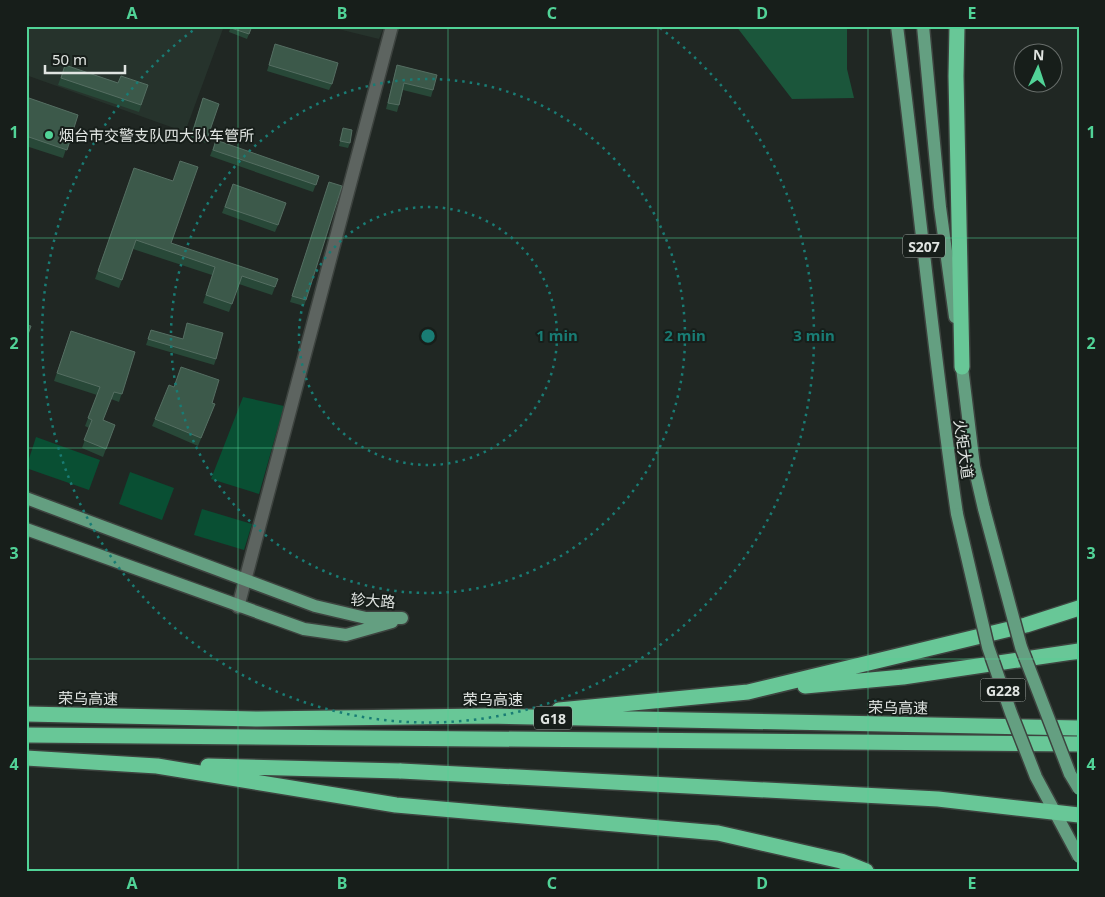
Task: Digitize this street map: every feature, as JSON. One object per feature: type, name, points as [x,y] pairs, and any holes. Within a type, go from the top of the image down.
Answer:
[{"type":"highway","points":[[957,26],[956,76],[962,367]]},
{"type":"highway","points":[[748,692],[1026,625],[1079,608]]},
{"type":"highway","points":[[486,716],[903,677],[1079,651]]},
{"type":"highway","name":"荣乌高速","points":[[26,714],[258,718],[486,716],[1079,728]]},
{"type":"highway","name":"G18","points":[[26,735],[1079,744]]},
{"type":"highway","points":[[26,758],[157,766],[401,771],[938,799],[1079,815]]},
{"type":"highway","points":[[157,766],[396,805],[718,833],[842,861],[866,871]]},
{"type":"main road","name":"火矩大道","points":[[897,26],[957,514],[988,647],[1011,713],[1036,777],[1079,857]]},
{"type":"main road","name":"火矩大道","points":[[923,26],[940,207],[974,466],[1021,647],[1070,774],[1079,789]]},
{"type":"main road","name":"轸大路","points":[[26,498],[246,581],[339,613],[366,618],[402,618],[346,635],[304,629],[238,607],[26,529]]},
{"type":"street","points":[[238,607],[392,26]]},
{"type":"shaded area","points":[[26,26],[224,26],[185,132],[26,75]]},
{"type":"shaded area","points":[[326,26],[384,26],[379,39]]},
{"type":"green space","points":[[736,26],[847,26],[847,69],[854,98],[792,99]]},
{"type":"green space","points":[[243,397],[284,406],[259,494],[211,479]]},
{"type":"green space","points":[[36,437],[100,460],[89,490],[26,468]]},
{"type":"green space","points":[[130,472],[174,488],[162,520],[119,504]]},
{"type":"green space","points":[[202,509],[252,524],[244,550],[194,535]]},
{"type":"building","points":[[231,26],[252,26],[249,34],[231,28]]},
{"type":"building","points":[[275,44],[338,63],[332,84],[269,65]]},
{"type":"building","points":[[65,65],[118,83],[121,76],[148,85],[141,105],[61,78]]},
{"type":"building","points":[[397,65],[437,75],[433,90],[404,83],[399,105],[388,103]]},
{"type":"building","name":"烟台市交警支队四大队车管所","points":[[26,97],[78,115],[67,150],[26,136]]},
{"type":"building","points":[[203,98],[219,104],[208,136],[193,131]]},
{"type":"building","points":[[343,128],[352,130],[350,143],[340,141]]},
{"type":"building","points":[[216,140],[319,176],[316,185],[213,150]]},
{"type":"building","points":[[180,161],[198,167],[171,243],[278,279],[275,287],[242,276],[232,304],[206,295],[215,267],[136,240],[122,280],[98,271],[134,168],[173,181]]},
{"type":"building","points":[[329,182],[342,186],[306,300],[292,296]]},
{"type":"building","points":[[233,184],[286,203],[278,225],[225,207]]},
{"type":"building","points":[[187,323],[223,333],[216,359],[148,339],[151,330],[183,339]]},
{"type":"building","points":[[26,325],[31,326],[26,340]]},
{"type":"building","points":[[71,331],[135,352],[122,394],[114,392],[103,420],[115,425],[106,449],[84,440],[92,420],[88,418],[100,387],[57,373]]},
{"type":"building","points":[[181,367],[219,380],[212,403],[215,404],[201,438],[155,419],[169,385],[174,387]]},
{"type":"place","name":"烟台市交警支队四大队车管所","points":[[49,135]]}]
